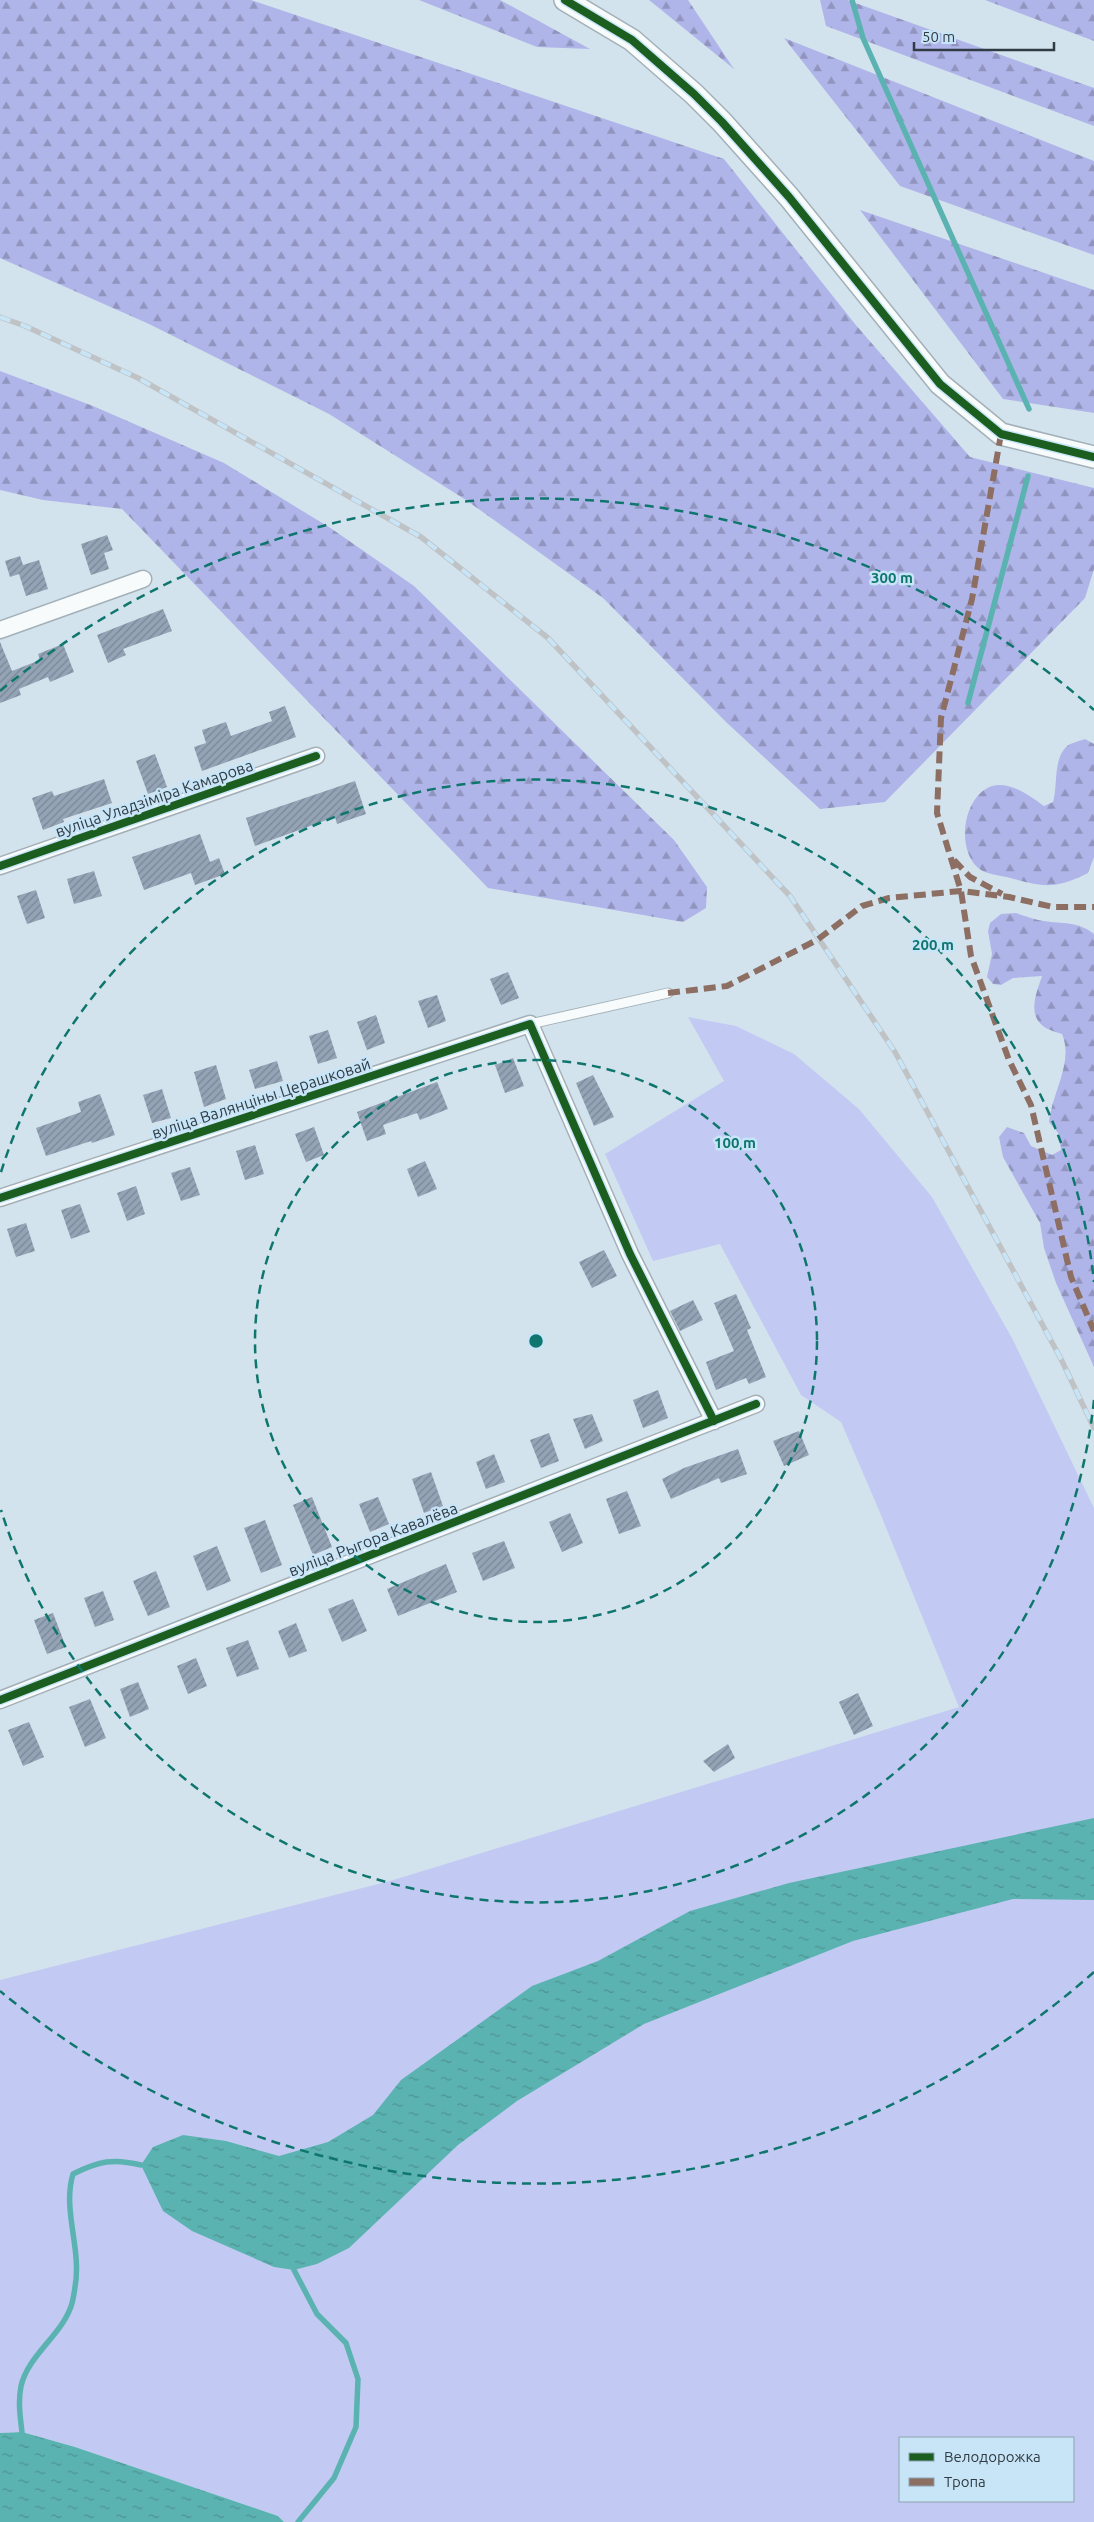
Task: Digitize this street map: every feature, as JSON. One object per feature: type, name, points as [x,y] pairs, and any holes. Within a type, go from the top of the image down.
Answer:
[{"type":"street","points":[[565,0],[632,40],[694,94],[722,122],[789,197],[940,384],[1001,434],[1094,457]]},
{"type":"street","points":[[0,630],[143,579]]},
{"type":"street","name":"вуліца Уладзіміра Камарова","points":[[0,866],[316,756]]},
{"type":"street","points":[[530,1024],[630,1254],[714,1421]]},
{"type":"street","name":"вуліца Валянціны Церашковай","points":[[0,1198],[530,1024]]},
{"type":"street","name":"вуліца Рыгора Кавалёва","points":[[0,1700],[756,1404]]},
{"type":"lane","points":[[530,1024],[668,993]]},
{"type":"shaded area","points":[[688,1017],[736,1026],[794,1054],[859,1109],[932,1197],[1012,1338],[1094,1508],[1094,2522],[284,2522],[278,2516],[75,2447],[22,2432],[0,2433],[0,1980],[390,1881],[959,1707],[841,1422],[801,1395],[720,1244],[653,1261],[605,1154],[724,1081]]},
{"type":"green space","points":[[0,0],[251,0],[724,159],[855,324],[970,457],[1094,488],[1094,569],[1085,598],[885,802],[820,809],[726,722],[603,598],[466,500],[329,414],[149,324],[0,258]]},
{"type":"green space","points":[[419,0],[500,0],[590,49],[537,47]]},
{"type":"green space","points":[[649,0],[688,0],[734,69]]},
{"type":"green space","points":[[820,0],[847,0],[1094,88],[1094,126],[826,26]]},
{"type":"green space","points":[[985,0],[1094,0],[1094,41]]},
{"type":"green space","points":[[784,38],[1094,161],[1094,255],[900,186]]},
{"type":"green space","points":[[860,210],[1094,290],[1094,413],[1003,399]]},
{"type":"green space","points":[[0,371],[93,406],[224,463],[332,529],[414,586],[674,840],[707,887],[706,908],[683,922],[488,888],[122,509],[43,500],[0,490]]},
{"type":"green space","points":[[1085,739],[1094,744],[1094,857],[1088,873],[1068,882],[1044,885],[981,870],[973,862],[965,839],[968,812],[974,801],[982,792],[992,786],[999,785],[1020,790],[1044,806],[1053,802],[1057,766],[1062,752],[1072,743]]},
{"type":"green space","points":[[1016,913],[1030,918],[1076,925],[1094,934],[1094,1367],[1056,1283],[1044,1248],[1040,1223],[1003,1157],[999,1137],[1007,1127],[1024,1133],[1031,1146],[1052,1155],[1061,1150],[1059,1134],[1049,1122],[1064,1066],[1065,1045],[1062,1034],[1043,1026],[1035,1015],[1035,1002],[1042,976],[1013,978],[1001,985],[993,984],[987,977],[992,954],[988,931],[990,923],[1001,914]]},
{"type":"water","points":[[1094,1818],[1094,1900],[1013,1899],[853,1941],[644,2024],[517,2101],[458,2145],[349,2248],[317,2264],[294,2270],[274,2267],[192,2231],[163,2211],[141,2165],[153,2147],[183,2135],[226,2141],[279,2156],[328,2142],[373,2115],[401,2080],[532,1986],[598,1961],[690,1911],[789,1883]]},
{"type":"water","points":[[22,2432],[75,2447],[278,2516],[284,2522],[0,2522],[0,2433]]},
{"type":"building","points":[[107,535],[113,550],[104,553],[109,569],[91,575],[81,544]]},
{"type":"building","points":[[20,556],[23,565],[39,560],[48,589],[26,596],[19,574],[10,577],[5,561]]},
{"type":"building","points":[[163,609],[172,631],[123,649],[126,655],[108,663],[97,635]]},
{"type":"building","points":[[0,642],[12,671],[40,660],[38,654],[63,644],[74,672],[50,682],[48,677],[19,689],[21,695],[0,703]]},
{"type":"building","points":[[285,706],[296,737],[202,771],[194,747],[206,743],[202,730],[226,722],[231,736],[272,721],[269,712]]},
{"type":"building","points":[[155,754],[167,787],[148,794],[136,761]]},
{"type":"building","points":[[104,779],[112,803],[63,819],[64,822],[43,830],[32,798],[52,791],[54,796]]},
{"type":"building","points":[[355,781],[366,814],[337,824],[335,817],[255,846],[246,818]]},
{"type":"building","points":[[200,834],[210,862],[219,858],[225,874],[195,885],[191,873],[144,890],[132,857]]},
{"type":"building","points":[[94,871],[102,896],[74,904],[67,879]]},
{"type":"building","points":[[36,890],[45,918],[27,924],[17,896]]},
{"type":"building","points":[[508,972],[519,998],[501,1005],[490,979]]},
{"type":"building","points":[[437,995],[446,1021],[428,1028],[418,1001]]},
{"type":"building","points":[[376,1015],[385,1043],[367,1050],[357,1022]]},
{"type":"building","points":[[328,1030],[337,1058],[318,1064],[309,1036]]},
{"type":"building","points":[[513,1058],[524,1086],[505,1093],[495,1065]]},
{"type":"building","points":[[277,1061],[283,1081],[255,1089],[249,1070]]},
{"type":"building","points":[[216,1065],[226,1099],[204,1107],[194,1072]]},
{"type":"building","points":[[593,1075],[614,1117],[594,1126],[576,1083]]},
{"type":"building","points":[[437,1082],[448,1109],[420,1120],[417,1113],[383,1125],[386,1134],[367,1141],[357,1112]]},
{"type":"building","points":[[162,1089],[171,1118],[152,1123],[143,1095]]},
{"type":"building","points":[[100,1094],[115,1135],[46,1156],[36,1128],[81,1112],[78,1102]]},
{"type":"building","points":[[314,1127],[324,1155],[306,1162],[295,1134]]},
{"type":"building","points":[[255,1145],[264,1174],[245,1180],[236,1151]]},
{"type":"building","points":[[425,1161],[437,1189],[418,1197],[407,1169]]},
{"type":"building","points":[[190,1167],[200,1195],[181,1201],[171,1173]]},
{"type":"building","points":[[136,1186],[145,1214],[127,1221],[117,1193]]},
{"type":"building","points":[[80,1204],[90,1232],[71,1239],[61,1210]]},
{"type":"building","points":[[26,1223],[35,1251],[16,1257],[7,1229]]},
{"type":"building","points":[[604,1250],[617,1276],[592,1288],[579,1262]]},
{"type":"building","points":[[736,1294],[751,1328],[747,1330],[766,1377],[749,1384],[746,1378],[716,1390],[706,1362],[734,1351],[714,1303]]},
{"type":"building","points":[[693,1300],[703,1320],[680,1331],[670,1311]]},
{"type":"building","points":[[658,1390],[668,1418],[643,1428],[633,1400]]},
{"type":"building","points":[[592,1414],[603,1441],[585,1449],[573,1419]]},
{"type":"building","points":[[799,1431],[809,1455],[784,1466],[773,1441]]},
{"type":"building","points":[[549,1433],[559,1461],[541,1468],[530,1440]]},
{"type":"building","points":[[738,1449],[747,1474],[721,1483],[719,1478],[671,1499],[662,1479],[684,1468]]},
{"type":"building","points":[[494,1454],[505,1482],[486,1489],[476,1462]]},
{"type":"building","points":[[431,1472],[443,1506],[424,1513],[412,1479]]},
{"type":"building","points":[[627,1491],[641,1526],[619,1534],[606,1499]]},
{"type":"building","points":[[312,1497],[332,1547],[313,1555],[293,1505]]},
{"type":"building","points":[[378,1497],[389,1524],[370,1532],[359,1504]]},
{"type":"building","points":[[570,1513],[583,1543],[562,1552],[549,1522]]},
{"type":"building","points":[[265,1520],[282,1565],[261,1573],[244,1528]]},
{"type":"building","points":[[504,1541],[515,1568],[483,1581],[472,1553]]},
{"type":"building","points":[[217,1546],[231,1581],[207,1591],[193,1556]]},
{"type":"building","points":[[446,1564],[457,1592],[398,1616],[387,1589]]},
{"type":"building","points":[[156,1571],[170,1607],[148,1616],[133,1581]]},
{"type":"building","points":[[103,1591],[114,1620],[95,1627],[84,1598]]},
{"type":"building","points":[[353,1599],[367,1631],[342,1642],[328,1609]]},
{"type":"building","points":[[53,1613],[66,1647],[47,1654],[34,1620]]},
{"type":"building","points":[[296,1623],[307,1651],[289,1658],[278,1631]]},
{"type":"building","points":[[248,1640],[259,1669],[237,1677],[226,1648]]},
{"type":"building","points":[[196,1658],[207,1686],[188,1694],[177,1666]]},
{"type":"building","points":[[138,1682],[149,1709],[130,1717],[120,1689]]},
{"type":"building","points":[[858,1693],[873,1726],[854,1735],[839,1702]]},
{"type":"building","points":[[90,1699],[106,1738],[85,1747],[69,1707]]},
{"type":"building","points":[[29,1722],[44,1757],[23,1766],[8,1730]]},
{"type":"building","points":[[728,1744],[735,1758],[714,1772],[703,1761]]},
{"type":"waterway","points":[[852,0],[863,38],[1029,409]]},
{"type":"waterway","points":[[968,703],[1028,476]]},
{"type":"waterway","points":[[22,2432],[20,2398],[21,2386],[25,2375],[30,2365],[59,2329],[71,2307],[73,2298],[76,2273],[70,2202],[73,2174],[106,2162],[114,2161],[141,2165]]},
{"type":"waterway","points":[[294,2270],[317,2314],[346,2343],[358,2379],[356,2427],[334,2478],[298,2522]]},
{"type":"railway","points":[[0,317],[25,326],[138,378],[421,537],[548,638],[790,896],[895,1052],[1061,1359],[1094,1428]]},
{"type":"marked path","points":[[1001,434],[972,599],[941,718],[937,813],[961,891],[971,956],[1009,1060],[1031,1105],[1071,1277],[1094,1331]]},
{"type":"marked path","points":[[954,860],[970,877],[1002,894]]},
{"type":"marked path","points":[[668,993],[727,986],[817,940],[862,906],[889,898],[961,891],[1009,897],[1053,907],[1094,907]]},
{"type":"cycle path","points":[[565,0],[632,40],[694,94],[722,122],[789,197],[940,384],[1001,434],[1094,457]]},
{"type":"cycle path","points":[[0,866],[316,756]]},
{"type":"cycle path","points":[[0,1198],[530,1024],[630,1254],[714,1421]]},
{"type":"cycle path","points":[[0,1700],[756,1404]]}]
